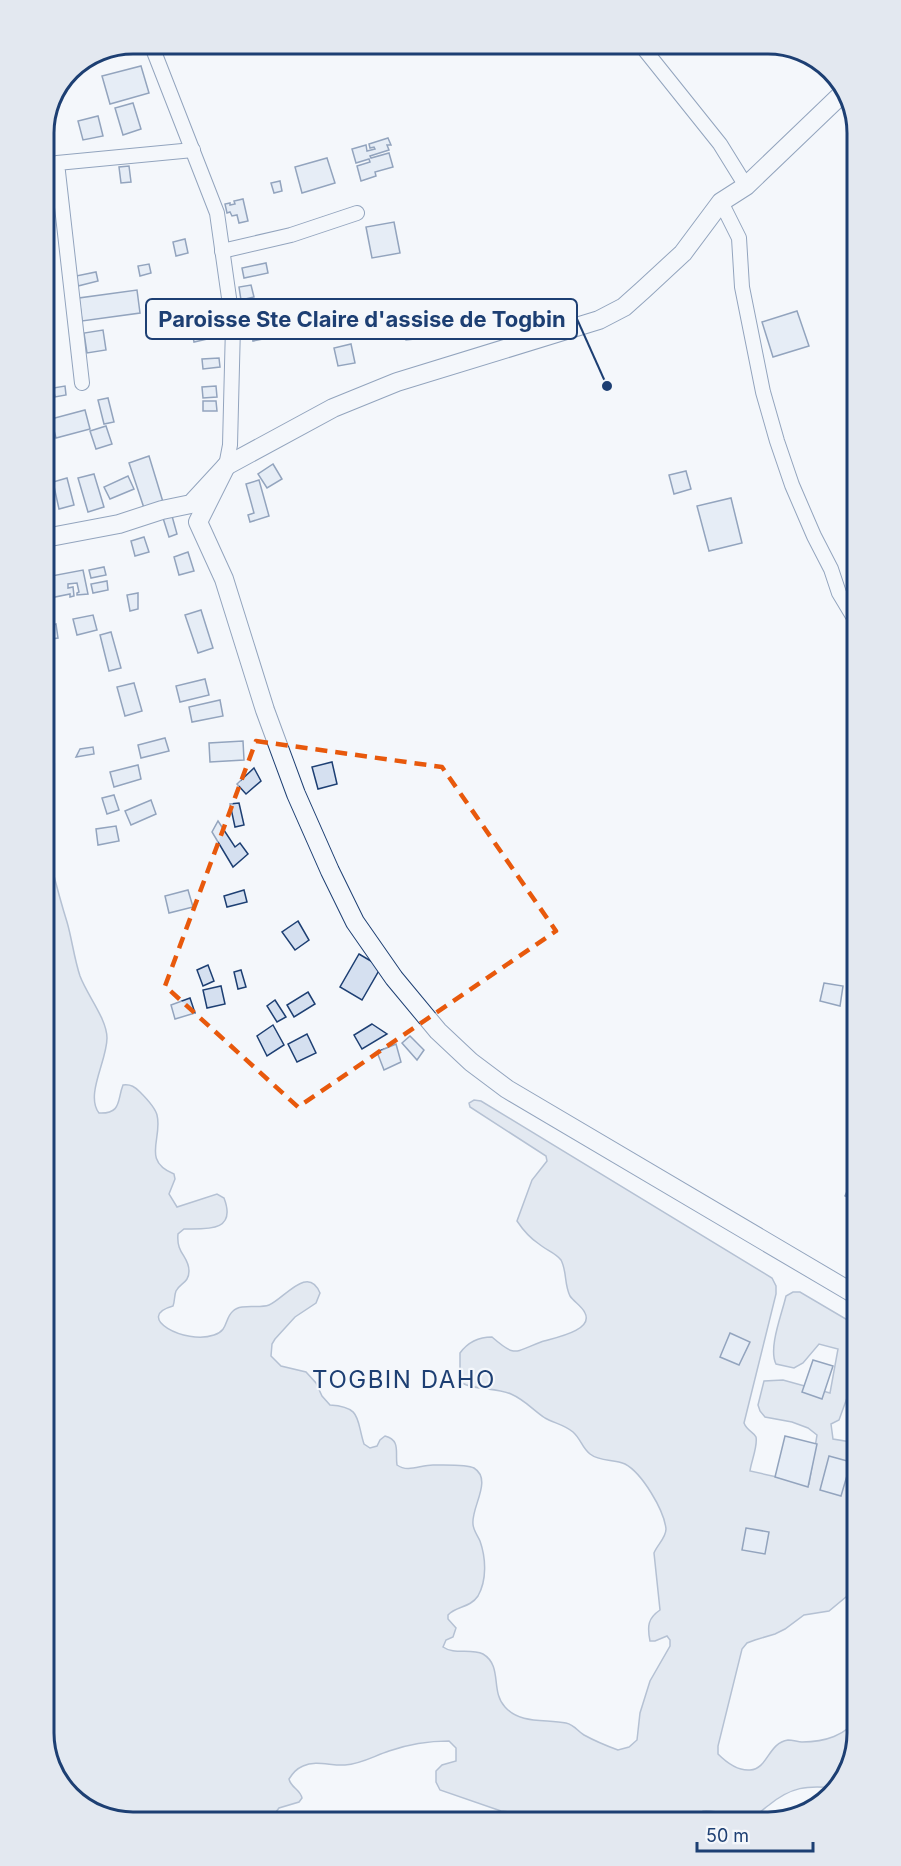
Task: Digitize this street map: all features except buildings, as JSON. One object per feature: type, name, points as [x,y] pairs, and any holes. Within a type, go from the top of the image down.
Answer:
[{"type":"street","points":[[155,54],[217,213],[233,326],[230,445],[226,466],[198,522],[224,579],[265,710],[301,805],[355,922],[394,978],[438,1031],[471,1062],[507,1089],[847,1290]]},
{"type":"street","points":[[648,54],[720,144],[746,186]]},
{"type":"street","points":[[54,536],[119,524],[162,510],[191,504],[226,466],[361,395],[486,353],[599,320],[624,307],[683,253],[721,202],[746,186],[838,98]]},
{"type":"street","points":[[82,383],[57,163],[193,150]]},
{"type":"street","points":[[721,202],[739,238],[742,287],[763,392],[777,441],[809,526],[847,606]]},
{"type":"street","points":[[222,251],[291,235],[357,213]]},
{"type":"highlighted area","points":[[256,741],[442,767],[556,931],[298,1107],[165,986]]},
{"type":"shaded area","points":[[54,875],[80,976],[106,1031],[106,1047],[95,1087],[95,1106],[99,1113],[112,1111],[119,1101],[123,1085],[131,1085],[150,1103],[157,1115],[156,1156],[158,1163],[164,1169],[174,1174],[175,1179],[169,1194],[177,1207],[217,1194],[224,1198],[227,1209],[223,1223],[218,1226],[184,1229],[178,1234],[179,1246],[187,1262],[189,1275],[176,1291],[173,1306],[162,1311],[158,1317],[161,1323],[178,1333],[190,1336],[214,1335],[222,1330],[230,1314],[236,1309],[269,1305],[303,1282],[315,1285],[320,1293],[316,1303],[295,1317],[275,1339],[271,1356],[281,1366],[306,1372],[330,1405],[348,1408],[353,1412],[358,1421],[364,1444],[370,1448],[377,1446],[385,1436],[390,1438],[395,1444],[397,1465],[410,1469],[433,1465],[466,1466],[474,1468],[479,1473],[482,1487],[473,1524],[483,1555],[485,1569],[483,1583],[475,1600],[448,1615],[448,1619],[456,1628],[453,1637],[446,1640],[443,1647],[452,1651],[478,1652],[489,1659],[495,1672],[501,1701],[505,1707],[518,1716],[569,1724],[584,1735],[618,1750],[629,1747],[637,1740],[640,1713],[650,1681],[670,1646],[667,1636],[650,1641],[649,1631],[651,1619],[660,1610],[654,1553],[666,1529],[661,1512],[651,1493],[632,1469],[621,1462],[594,1457],[587,1452],[573,1432],[545,1418],[516,1396],[462,1383],[460,1353],[474,1341],[492,1337],[506,1348],[515,1351],[571,1333],[584,1325],[586,1319],[584,1311],[570,1296],[561,1260],[533,1239],[517,1221],[532,1180],[547,1161],[546,1156],[470,1107],[469,1103],[474,1100],[481,1101],[772,1278],[776,1286],[776,1294],[744,1423],[756,1437],[750,1471],[809,1484],[817,1435],[808,1428],[792,1422],[765,1417],[758,1405],[764,1381],[783,1380],[830,1393],[838,1349],[819,1344],[803,1363],[794,1368],[776,1364],[775,1340],[786,1296],[793,1292],[800,1292],[847,1320],[847,1398],[839,1420],[831,1424],[833,1439],[847,1441],[847,1597],[829,1611],[804,1615],[775,1634],[747,1643],[742,1649],[718,1746],[718,1754],[725,1760],[737,1767],[750,1770],[761,1765],[781,1742],[788,1740],[810,1742],[826,1739],[847,1729],[843,1758],[834,1777],[825,1787],[808,1787],[792,1791],[761,1812],[501,1811],[440,1790],[436,1782],[436,1771],[442,1765],[456,1761],[456,1748],[449,1741],[441,1741],[404,1746],[351,1764],[313,1763],[298,1768],[289,1779],[302,1798],[299,1802],[279,1808],[276,1812],[128,1812],[108,1808],[89,1799],[74,1785],[60,1763],[56,1748],[54,1733]]},
{"type":"place","name":"Paroisse Ste Claire d'assise de Togbin","points":[[607,386]]},
{"type":"district","name":"TOGBIN DAHO","points":[[404,1379]]}]
